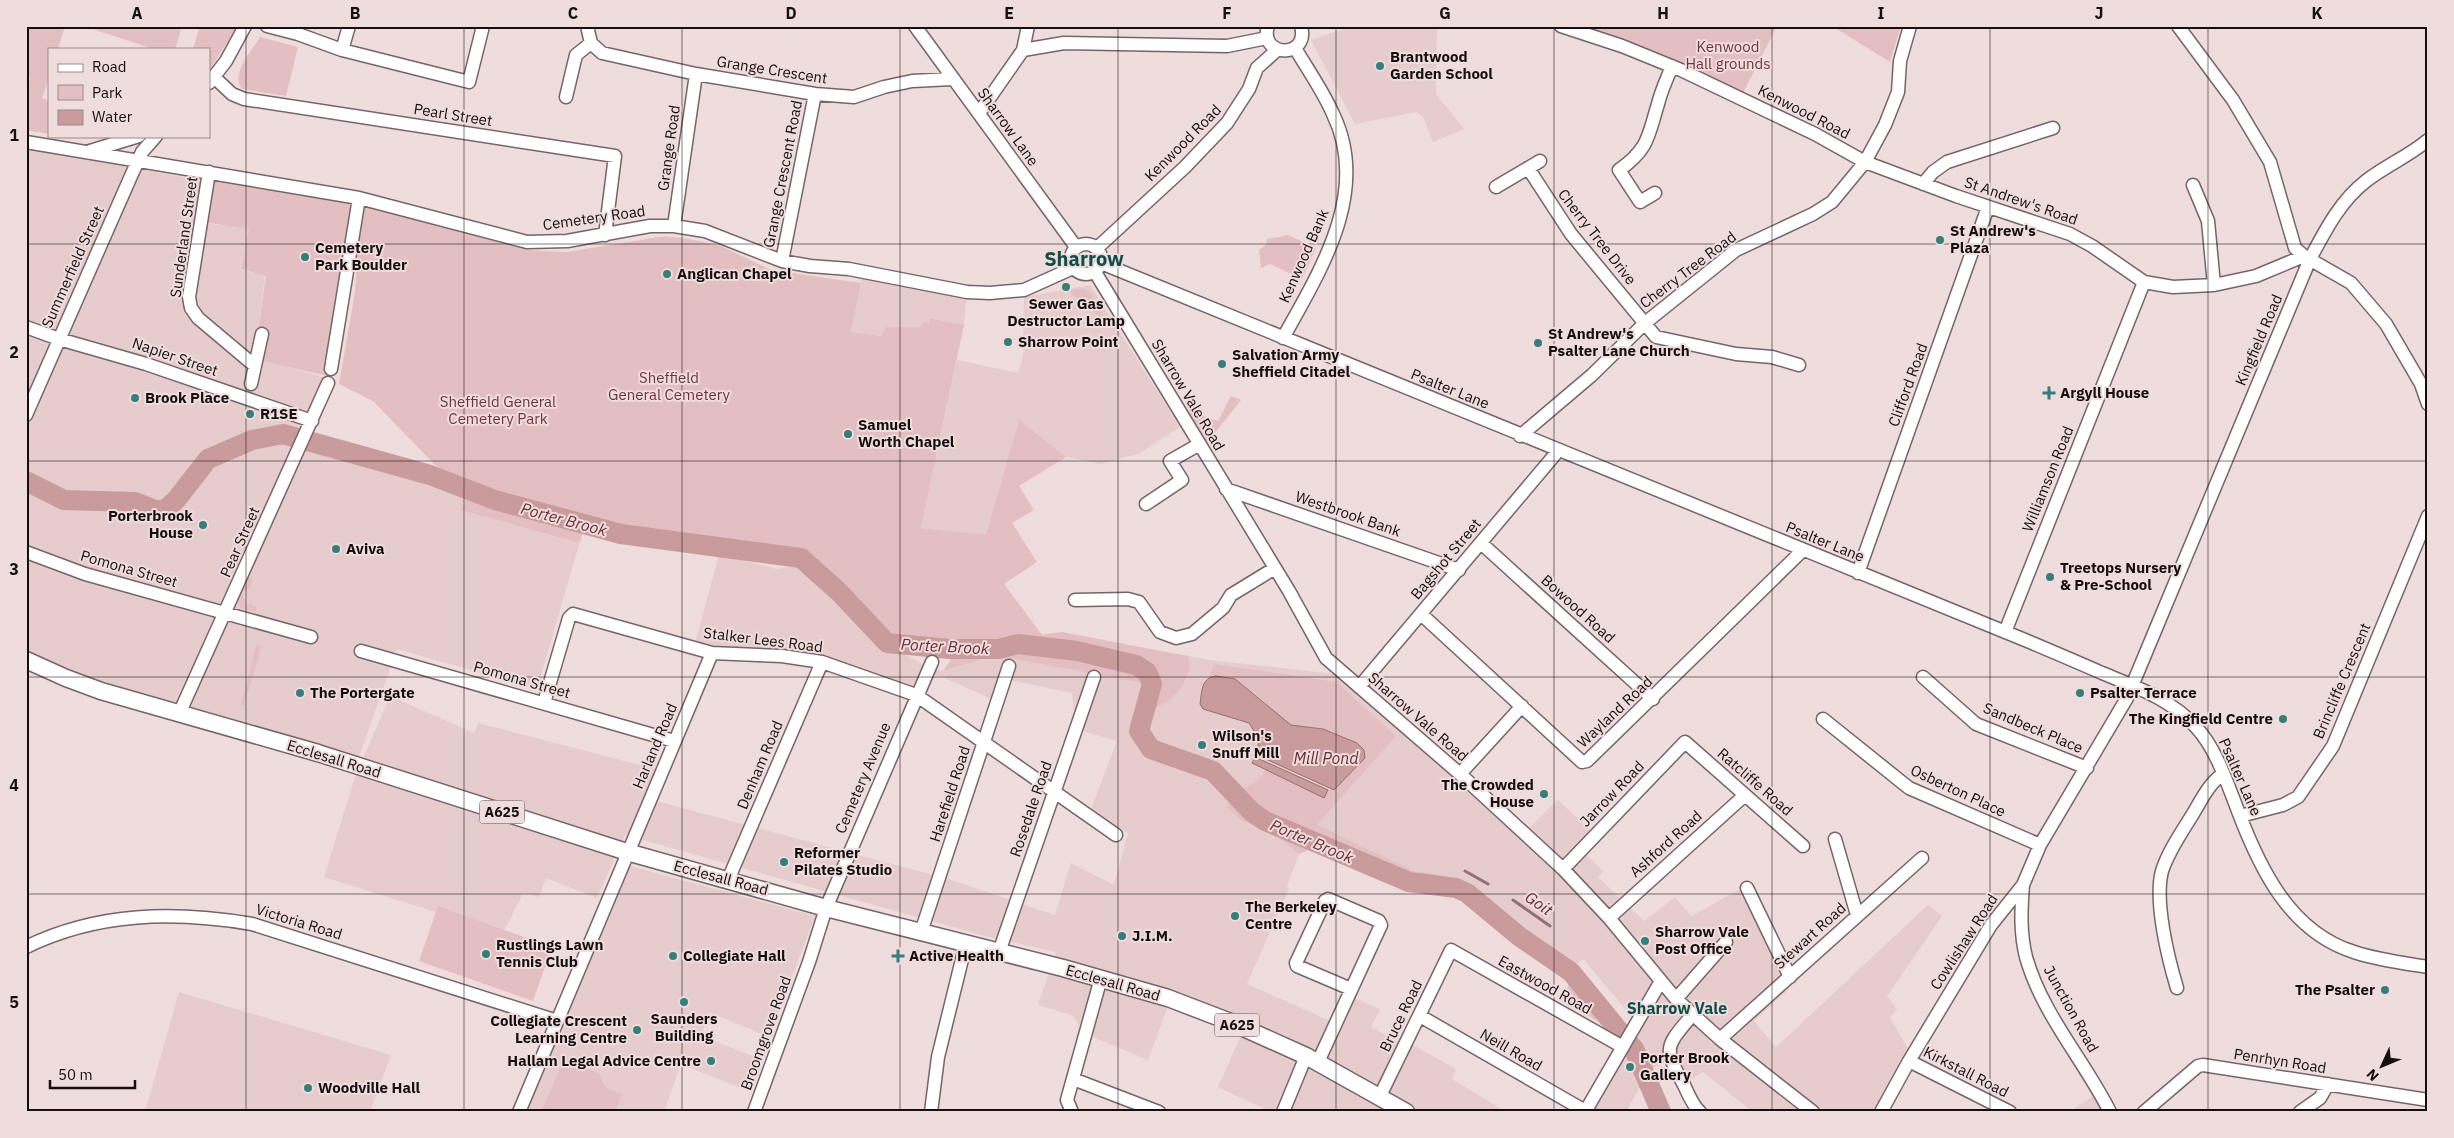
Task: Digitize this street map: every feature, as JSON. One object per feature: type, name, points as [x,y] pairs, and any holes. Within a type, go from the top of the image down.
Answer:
[{"type":"main road","name":"Ecclesall Road","points":[[27,659],[66,678],[101,691],[371,770],[627,852],[826,908],[1101,978],[1179,1002],[1312,1059],[1406,1112]]},
{"type":"street","points":[[211,80],[229,56],[245,26]]},
{"type":"street","points":[[267,26],[298,34],[342,50],[469,82],[483,26]]},
{"type":"street","points":[[342,50],[349,26]]},
{"type":"street","points":[[566,97],[576,55],[591,44],[588,26]]},
{"type":"street","name":"Sharrow Lane","points":[[915,26],[1076,247]]},
{"type":"street","points":[[979,113],[1023,50],[1028,26]]},
{"type":"street","points":[[1023,50],[1064,43],[1227,46],[1267,32],[1277,50],[1286,51],[1295,48],[1302,38],[1301,26]]},
{"type":"street","name":"Kenwood Road","points":[[1561,26],[1622,46],[1672,66],[1815,134],[1865,162]]},
{"type":"street","name":"Cherry Tree Road","points":[[1520,436],[1592,375],[1645,323],[1736,250],[1813,214],[1832,202],[1865,162],[1885,125],[1898,92],[1900,61],[1910,26]]},
{"type":"street","points":[[2178,26],[2233,100],[2262,148],[2278,187],[2295,248],[2350,283],[2386,324],[2421,384],[2428,404]]},
{"type":"street","name":"Grange Crescent","points":[[591,44],[602,53],[696,74],[815,94],[854,97],[884,86],[912,81],[952,79]]},
{"type":"street","name":"Kenwood Bank","points":[[1283,338],[1314,282],[1338,226],[1345,202],[1347,180],[1344,146],[1334,115],[1295,48]]},
{"type":"street","name":"Kenwood Road","points":[[1097,248],[1186,167],[1227,123],[1249,89],[1257,68],[1277,50]]},
{"type":"street","points":[[1655,193],[1640,202],[1619,170],[1636,158],[1643,148],[1653,128],[1658,103],[1672,66]]},
{"type":"street","name":"Grange Road","points":[[674,226],[696,74]]},
{"type":"street","name":"Pearl Street","points":[[211,80],[232,94],[244,99],[615,156],[605,235]]},
{"type":"street","name":"Grange Crescent Road","points":[[782,261],[815,94]]},
{"type":"street","points":[[1923,184],[1933,172],[1947,162],[2053,128]]},
{"type":"street","points":[[87,152],[132,138]]},
{"type":"street","name":"Summerfield Street","points":[[26,415],[139,160],[155,138]]},
{"type":"street","name":"Kingfield Road","points":[[2133,685],[2307,257],[2329,223],[2353,192],[2367,180],[2428,140]]},
{"type":"street","name":"Cemetery Road","points":[[26,142],[359,198],[527,242],[567,241],[650,226],[674,226],[705,231],[782,261],[810,266],[849,269],[967,292],[990,293],[1024,290],[1073,268]]},
{"type":"street","points":[[1496,187],[1540,160]]},
{"type":"street","name":"St Andrew's Road","points":[[1865,162],[1988,207],[2070,234],[2092,246],[2144,282],[2173,287],[2214,285],[2256,276],[2307,257]]},
{"type":"street","name":"Cherry Tree Drive","points":[[1528,168],[1567,229],[1656,337],[1736,354],[1772,357],[1799,365]]},
{"type":"street","name":"Sunderland Street","points":[[209,172],[189,297],[191,308],[198,318],[255,366]]},
{"type":"street","points":[[2192,186],[2208,221],[2214,285]]},
{"type":"street","points":[[331,369],[359,198]]},
{"type":"street","name":"Clifford Road","points":[[1858,573],[1988,207]]},
{"type":"street","points":[[1086,244],[1097,248],[1101,258],[1098,267],[1081,274],[1073,268],[1070,257],[1076,247],[1086,244]]},
{"type":"street","name":"Psalter Lane","points":[[1098,267],[1283,338],[1802,551],[2005,632],[2133,685],[2163,700],[2191,722],[2214,752],[2258,861],[2273,887],[2291,910],[2309,928],[2329,942],[2353,952],[2382,960],[2428,967]]},
{"type":"street","name":"Sharrow Vale Road","points":[[1098,267],[1198,445],[1275,568],[1326,658],[1460,774],[1563,869],[1609,918],[1676,999],[1720,1038],[1813,1112]]},
{"type":"street","name":"Williamson Road","points":[[2005,632],[2144,282]]},
{"type":"street","name":"Napier Street","points":[[26,327],[59,339],[146,364],[310,426]]},
{"type":"street","points":[[251,384],[262,334]]},
{"type":"street","name":"Pear Street","points":[[179,714],[310,426],[328,382]]},
{"type":"street","points":[[1146,504],[1182,480],[1170,461],[1198,445]]},
{"type":"street","name":"Bagshot Street","points":[[1359,687],[1558,451]]},
{"type":"street","name":"Westbrook Bank","points":[[1226,489],[1459,570]]},
{"type":"street","name":"Brincliffe Crescent","points":[[2240,816],[2283,805],[2298,797],[2332,746],[2428,516]]},
{"type":"street","name":"Bowood Road","points":[[1480,543],[1653,699]]},
{"type":"street","name":"Wayland Road","points":[[1421,614],[1582,762],[1587,761],[1653,699],[1802,551]]},
{"type":"street","name":"Pomona Street","points":[[26,552],[85,574],[311,637]]},
{"type":"street","points":[[1075,600],[1128,599],[1140,602],[1160,632],[1176,638],[1192,634],[1223,608],[1231,595],[1275,568]]},
{"type":"street","name":"Stalker Lees Road","points":[[544,703],[571,615],[574,614],[712,653],[782,656],[822,662],[916,695],[983,744],[1116,835]]},
{"type":"street","name":"Pomona Street","points":[[361,651],[674,741]]},
{"type":"street","name":"Harland Road","points":[[519,1112],[712,653]]},
{"type":"street","name":"Denham Road","points":[[728,880],[822,662]]},
{"type":"street","name":"Cemetery Avenue","points":[[826,908],[916,695],[932,662]]},
{"type":"street","name":"Harefield Road","points":[[921,932],[1009,666]]},
{"type":"street","name":"Sandbeck Place","points":[[1923,677],[1976,724],[2087,768]]},
{"type":"street","name":"Rosedale Road","points":[[999,952],[1094,678]]},
{"type":"street","name":"Cowlishaw Road","points":[[1881,1112],[1909,1061],[2000,912],[2023,885],[2040,845],[2087,768],[2133,685]]},
{"type":"street","points":[[1460,774],[1522,706]]},
{"type":"street","name":"Osberton Place","points":[[1823,719],[1909,788],[2040,845]]},
{"type":"street","name":"Ratcliffe Road","points":[[1685,742],[1803,846]]},
{"type":"street","name":"Jarrow Road","points":[[1563,869],[1685,742]]},
{"type":"street","points":[[2177,988],[2159,904],[2161,878],[2175,844],[2212,781],[2223,774]]},
{"type":"street","name":"Ashford Road","points":[[1609,918],[1745,795]]},
{"type":"street","points":[[1835,839],[1857,915]]},
{"type":"street","name":"Stewart Road","points":[[1720,1038],[1922,858]]},
{"type":"street","name":"Junction Road","points":[[2023,885],[2020,916],[2026,956],[2033,978],[2049,1009],[2110,1112]]},
{"type":"street","points":[[1747,888],[1790,977]]},
{"type":"street","points":[[1283,1112],[1351,989],[1381,924],[1380,921],[1328,899],[1325,901],[1296,963],[1297,966],[1351,989]]},
{"type":"street","name":"Broomgrove Road","points":[[754,1112],[809,962],[826,908]]},
{"type":"street","name":"Victoria Road","points":[[26,947],[64,931],[100,922],[137,916],[210,917],[260,926],[557,1021]]},
{"type":"street","points":[[1676,999],[1726,942]]},
{"type":"street","points":[[931,1112],[938,1058],[966,943]]},
{"type":"street","name":"Bruce Road","points":[[1380,1096],[1451,950]]},
{"type":"street","name":"Eastwood Road","points":[[1451,950],[1624,1046]]},
{"type":"street","points":[[1072,1112],[1067,1100],[1101,978]]},
{"type":"street","points":[[1586,1111],[1661,981]]},
{"type":"street","points":[[1693,1014],[1673,1039],[1668,1054],[1700,1112]]},
{"type":"street","name":"Neill Road","points":[[1420,1016],[1586,1111]]},
{"type":"street","name":"Kirkstall Road","points":[[1909,1061],[2010,1112]]},
{"type":"street","name":"Penrhyn Road","points":[[2144,1112],[2198,1066],[2203,1065],[2428,1100]]},
{"type":"street","points":[[1072,1079],[1159,1112]]},
{"type":"street","points":[[2300,1112],[2320,1098],[2328,1084]]},
{"type":"shaded area","name":"Brantwood Garden School","points":[[1352,26],[1437,26],[1436,94],[1464,129],[1433,142],[1423,117],[1416,112],[1355,124],[1311,40]]},
{"type":"shaded area","points":[[26,142],[117,156],[140,169],[209,182],[203,223],[250,228],[240,270],[265,275],[255,357],[326,378],[302,439],[429,475],[467,498],[583,531],[537,689],[397,649],[357,763],[231,728],[26,658],[26,415],[59,339],[26,327]]},
{"type":"shaded area","points":[[863,272],[967,292],[964,325],[931,318],[929,324],[920,327],[886,327],[881,336],[851,332]]},
{"type":"shaded area","points":[[1090,285],[1180,427],[1140,453],[1101,464],[1066,457],[1019,421],[986,536],[921,528],[957,360],[1018,373],[1023,355],[1024,297]]},
{"type":"shaded area","points":[[26,332],[52,341],[26,407]]},
{"type":"shaded area","points":[[719,555],[777,569],[799,565],[830,587],[877,640],[930,668],[943,671],[990,657],[1020,660],[1147,684],[1136,727],[1156,708],[1170,700],[1190,668],[1188,656],[1343,675],[1525,832],[1558,800],[1594,834],[1580,849],[1603,871],[1598,877],[1644,921],[1675,897],[1691,916],[1739,890],[1789,989],[1754,1021],[1776,1047],[1928,905],[1942,916],[1887,996],[1897,1009],[1890,1018],[1911,1054],[1882,1107],[1895,1112],[1753,1112],[1703,1072],[1683,1084],[1670,1060],[1649,1070],[1626,1112],[1562,1112],[1569,1101],[1585,1110],[1639,1019],[1628,1012],[1583,959],[1571,969],[1572,978],[1451,892],[1411,887],[1310,849],[1299,854],[1287,886],[1289,889],[1247,984],[1335,1023],[1348,996],[1380,1009],[1371,1027],[1397,1041],[1411,1044],[1456,1069],[1452,1079],[1506,1112],[1271,1112],[1218,1087],[1243,1031],[1170,1001],[1148,1060],[1086,1034],[1072,1015],[1038,1005],[1056,952],[985,936],[625,835],[597,898],[546,878],[539,897],[523,893],[505,929],[438,907],[436,912],[324,877],[355,777],[390,696],[474,733],[478,723],[655,769],[645,798],[948,879],[1055,915],[1071,863],[1114,885],[1128,833],[1090,812],[1117,741],[1076,729],[1072,693],[1005,679],[998,702],[940,676],[927,674],[916,695],[822,662],[694,647]]},
{"type":"shaded area","points":[[630,866],[815,916],[769,1037],[709,1012],[701,1036],[763,1060],[751,1092],[681,1064],[664,1112],[519,1112],[557,1021]]},
{"type":"shaded area","points":[[179,992],[391,1055],[370,1112],[145,1112]]},
{"type":"shaded area","points":[[2098,1093],[2106,1112],[2069,1112]]},
{"type":"green space","points":[[26,26],[65,26],[58,48],[48,48],[48,81],[42,98],[48,101],[48,134],[26,130],[26,94],[30,76],[26,75]]},
{"type":"green space","points":[[83,26],[182,26],[175,48],[151,48]]},
{"type":"green space","points":[[200,26],[237,26],[210,69],[210,48],[193,48]]},
{"type":"green space","name":"Kenwood Hall grounds","points":[[1576,26],[1777,26],[1743,93],[1611,35]]},
{"type":"green space","points":[[1832,26],[1901,26],[1890,62]]},
{"type":"green space","points":[[260,37],[298,47],[286,96],[242,89],[239,83],[240,70]]},
{"type":"green space","points":[[211,176],[353,201],[327,376],[254,359],[266,276],[241,269],[249,229],[203,222]]},
{"type":"green space","name":"Sheffield General Cemetery","points":[[361,204],[528,250],[567,252],[665,236],[689,239],[721,246],[771,270],[861,283],[851,332],[881,336],[886,327],[920,327],[924,322],[929,324],[930,318],[964,325],[921,528],[986,535],[1019,420],[1066,457],[1019,486],[1034,510],[1012,523],[1037,562],[1004,584],[1042,635],[1062,632],[1188,656],[1190,668],[1182,687],[1170,700],[1156,708],[1136,728],[1147,684],[1020,660],[990,657],[943,671],[954,655],[904,651],[883,639],[840,591],[802,558],[647,535],[460,479],[436,466],[373,401],[339,384],[355,292]]},
{"type":"green space","points":[[1288,235],[1316,248],[1302,279],[1270,264],[1261,268],[1259,250],[1266,245],[1267,239]]},
{"type":"green space","points":[[1084,289],[1090,292],[1103,314],[1099,317],[1083,301],[1070,293],[1071,290]]},
{"type":"green space","points":[[1231,396],[1241,400],[1207,443],[1186,409],[1218,421]]},
{"type":"green space","points":[[467,498],[583,531],[580,543],[461,510]]},
{"type":"green space","points":[[248,577],[253,579],[249,589],[241,592]]},
{"type":"green space","points":[[241,592],[247,605],[252,603],[253,606],[256,605],[256,612],[240,608]]},
{"type":"green space","points":[[256,645],[261,647],[244,706],[241,705]]},
{"type":"green space","points":[[1214,664],[1337,682],[1396,736],[1317,825],[1416,872],[1445,876],[1467,888],[1508,922],[1575,969],[1572,978],[1606,1020],[1604,1025],[1562,1000],[1572,977],[1451,892],[1411,887],[1310,849],[1299,854],[1274,833],[1243,821],[1227,808],[1231,795],[1255,782],[1267,770],[1324,798],[1328,790],[1334,790],[1365,758],[1364,750],[1357,743],[1324,729],[1291,725],[1235,679],[1224,676],[1209,677]]},
{"type":"green space","name":"Rustlings Lawn Tennis Club","points":[[438,906],[552,947],[533,1001],[419,961]]},
{"type":"green space","points":[[567,1061],[600,1074],[604,1085],[622,1094],[615,1112],[541,1112],[562,1064]]},
{"type":"water","points":[[26,475],[56,490],[52,499],[26,487]]},
{"type":"water","name":"Mill Pond","points":[[1216,676],[1235,679],[1291,725],[1323,729],[1357,743],[1364,750],[1365,758],[1334,790],[1257,755],[1259,739],[1249,723],[1203,709],[1200,704],[1205,682],[1207,679]]},
{"type":"water","points":[[1143,733],[1153,747],[1177,754],[1176,761],[1145,751],[1134,735]]},
{"type":"water","points":[[1255,757],[1328,790],[1324,798],[1252,763]]},
{"type":"water","points":[[1208,764],[1216,768],[1226,778],[1225,782],[1205,775]]},
{"type":"waterway","name":"Porter Brook","points":[[26,481],[64,500],[135,502],[158,511],[167,508],[176,500],[208,459],[252,440],[283,434],[430,475],[495,500],[621,534],[801,558],[839,592],[887,643],[950,649],[999,649],[1018,644],[1077,651],[1136,665],[1147,672],[1152,684],[1139,731],[1151,749],[1213,771],[1252,812],[1265,821],[1409,882],[1456,888],[1467,893],[1520,937],[1571,972],[1634,1049],[1661,1112]]},
{"type":"waterway","name":"Goit","points":[[1465,871],[1488,884]]},
{"type":"waterway","name":"Goit","points":[[1513,900],[1550,926]]},
{"type":"place","name":"Brantwood Garden School","points":[[1380,66]]},
{"type":"place","name":"St Andrew's Plaza","points":[[1940,240]]},
{"type":"place","name":"Cemetery Park Boulder","points":[[305,257]]},
{"type":"place","name":"Anglican Chapel","points":[[667,274]]},
{"type":"place","name":"Sewer Gas Destructor Lamp","points":[[1066,287]]},
{"type":"place","name":"Sharrow Point","points":[[1008,342]]},
{"type":"place","name":"St Andrew's Psalter Lane Church","points":[[1538,343]]},
{"type":"place","name":"Salvation Army Sheffield Citadel","points":[[1222,364]]},
{"type":"place","name":"Argyll House","points":[[2049,393]]},
{"type":"place","name":"Brook Place","points":[[135,398]]},
{"type":"place","name":"R1SE","points":[[250,414]]},
{"type":"place","name":"Samuel Worth Chapel","points":[[848,434]]},
{"type":"place","name":"Porterbrook House","points":[[203,525]]},
{"type":"place","name":"Aviva","points":[[336,549]]},
{"type":"place","name":"Treetops Nursery & Pre-School","points":[[2050,577]]},
{"type":"place","name":"The Portergate","points":[[300,693]]},
{"type":"place","name":"Psalter Terrace","points":[[2080,693]]},
{"type":"place","name":"The Kingfield Centre","points":[[2283,719]]},
{"type":"place","name":"Wilson's Snuff Mill","points":[[1202,745]]},
{"type":"place","name":"The Crowded House","points":[[1544,794]]},
{"type":"place","name":"Reformer Pilates Studio","points":[[784,862]]},
{"type":"place","name":"The Berkeley Centre","points":[[1235,916]]},
{"type":"place","name":"J.I.M.","points":[[1122,936]]},
{"type":"place","name":"Sharrow Vale Post Office","points":[[1645,941]]},
{"type":"place","name":"Rustlings Lawn Tennis Club","points":[[486,954]]},
{"type":"place","name":"Collegiate Hall","points":[[673,956]]},
{"type":"place","name":"Active Health","points":[[898,956]]},
{"type":"place","name":"The Psalter","points":[[2385,990]]},
{"type":"place","name":"Saunders Building","points":[[684,1002]]},
{"type":"place","name":"Collegiate Crescent Learning Centre","points":[[637,1030]]},
{"type":"place","name":"Hallam Legal Advice Centre","points":[[711,1061]]},
{"type":"place","name":"Porter Brook Gallery","points":[[1630,1067]]},
{"type":"place","name":"Woodville Hall","points":[[308,1088]]},
{"type":"district","name":"Sharrow","points":[[1084,259]]},
{"type":"district","name":"Sharrow Vale","points":[[1677,1008]]},
{"type":"park label","name":"Sheffield General Cemetery Park","points":[[498,410]]}]
